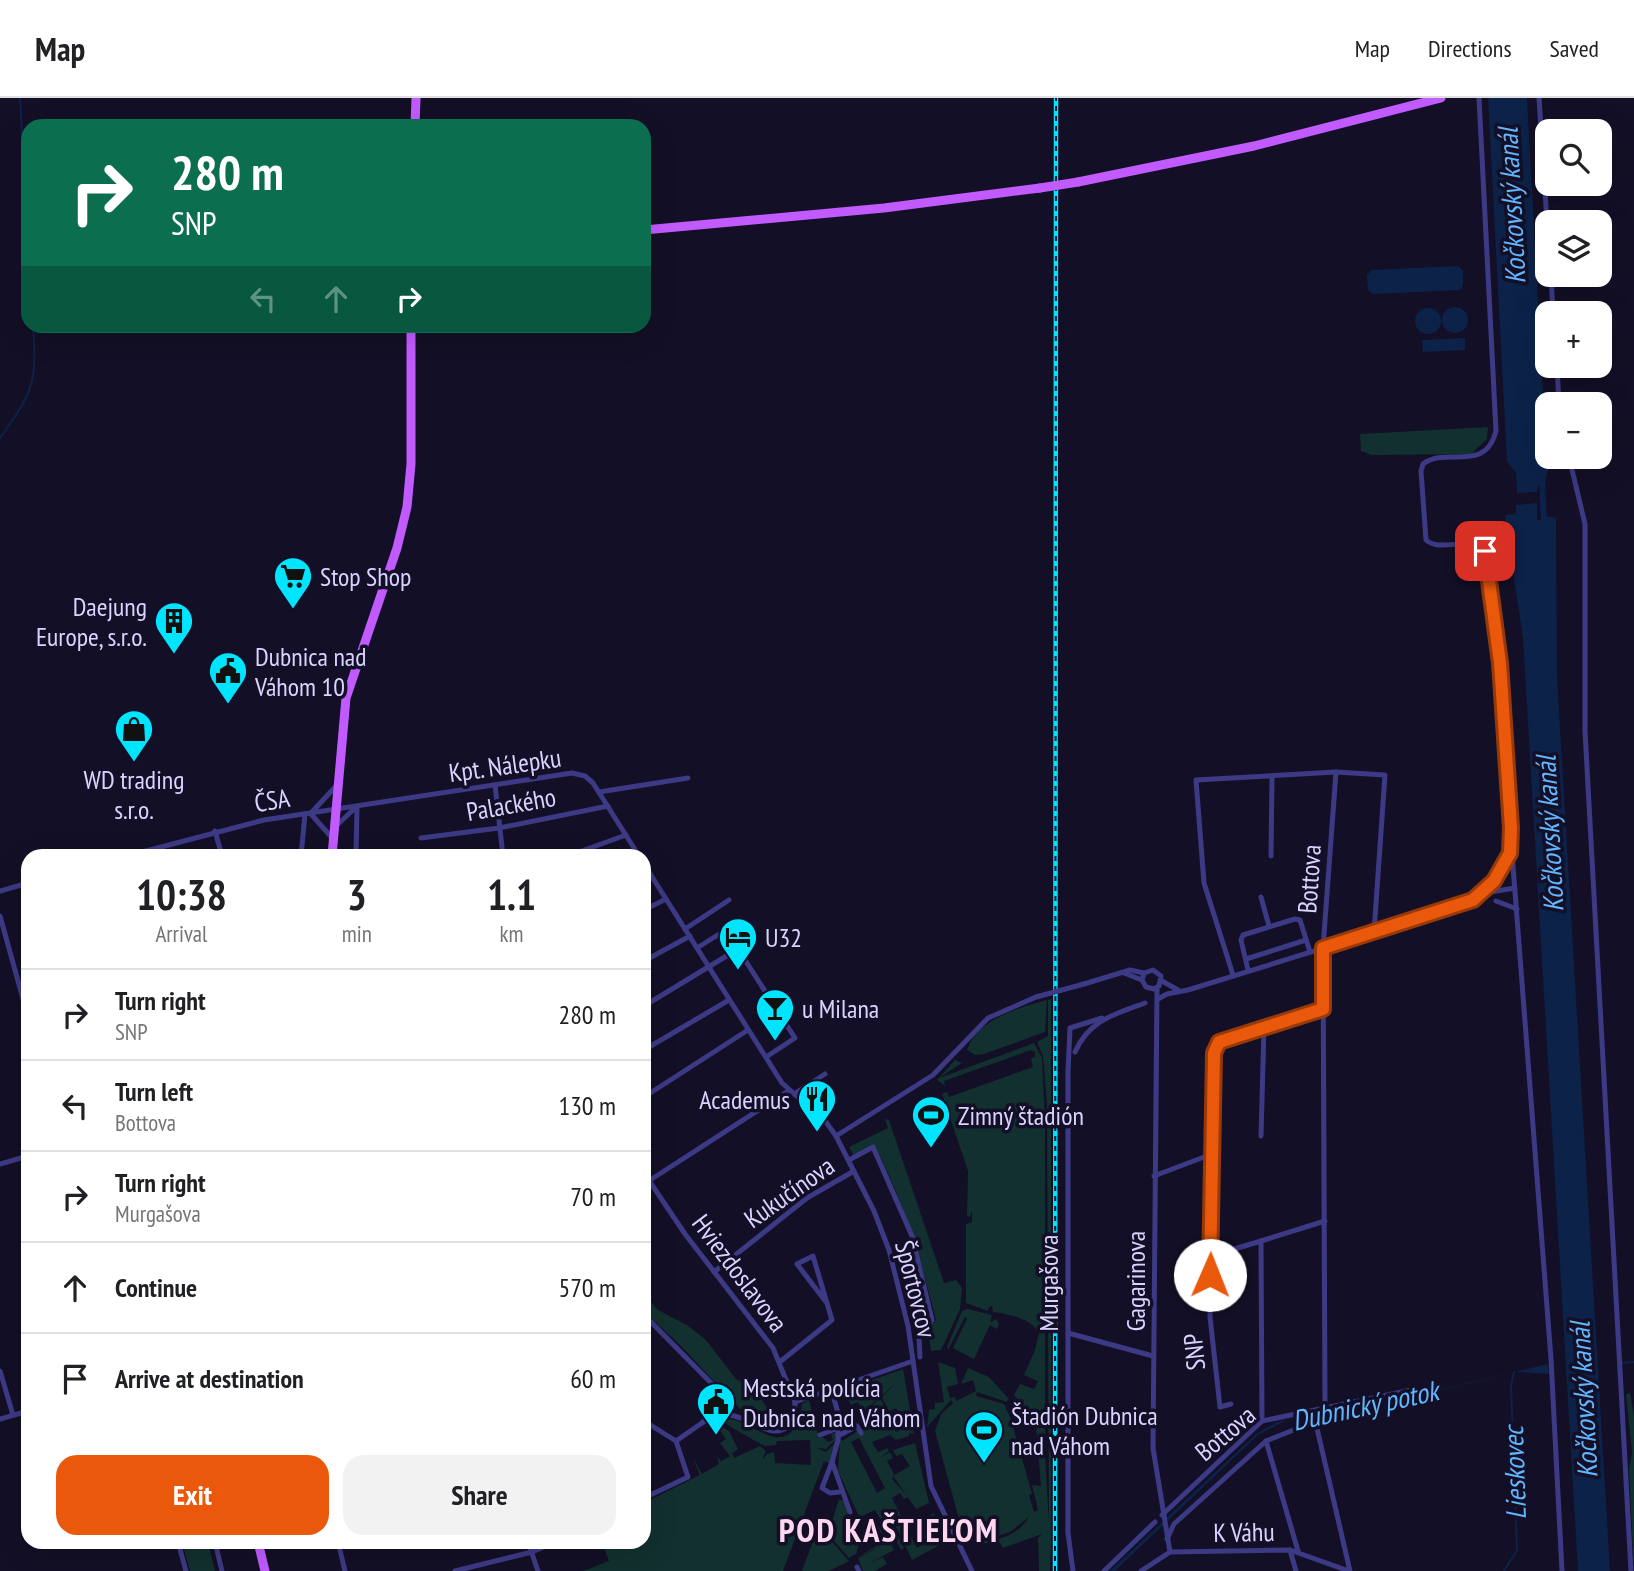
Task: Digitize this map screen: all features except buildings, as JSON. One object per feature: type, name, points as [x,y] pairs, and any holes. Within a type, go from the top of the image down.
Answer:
[{"type":"main road","points":[[415,119],[416,98]]},
{"type":"main road","points":[[651,229],[884,208],[1078,182],[1254,146],[1441,98]]},
{"type":"main road","points":[[332,849],[341,727],[349,688],[397,548],[410,486],[411,333]]},
{"type":"main road","points":[[260,1549],[265,1571]]},
{"type":"street","points":[[1479,98],[1496,431],[1490,446],[1480,454],[1430,460],[1423,464],[1421,471],[1426,540],[1433,544],[1469,543],[1481,547],[1487,559],[1492,597],[1501,676],[1511,850],[1551,1359],[1562,1571]]},
{"type":"street","points":[[1539,98],[1546,210]]},
{"type":"street","points":[[1572,469],[1585,524],[1585,731],[1631,1571]]},
{"type":"street","points":[[1233,975],[1204,884],[1196,780],[1336,772],[1381,774],[1386,779],[1374,932]]},
{"type":"street","name":"Bottova","points":[[1325,1406],[1323,948],[1336,772]]},
{"type":"street","name":"Kpt. Nálepku","points":[[335,810],[572,773],[585,776],[599,792],[635,849]]},
{"type":"street","points":[[1271,856],[1272,776]]},
{"type":"street","points":[[599,792],[688,778]]},
{"type":"street","points":[[302,849],[308,814],[337,785]]},
{"type":"street","points":[[495,785],[502,849]]},
{"type":"street","name":"Palackého","points":[[421,838],[499,828],[608,806]]},
{"type":"street","points":[[334,827],[357,807]]},
{"type":"street","points":[[356,849],[357,807]]},
{"type":"street","name":"ČSA","points":[[157,849],[215,831],[335,810]]},
{"type":"street","points":[[308,814],[333,839]]},
{"type":"street","points":[[215,831],[220,849]]},
{"type":"street","points":[[587,849],[626,835]]},
{"type":"street","points":[[1482,893],[1499,874],[1511,850]]},
{"type":"street","points":[[651,876],[690,936],[697,948],[709,967],[729,1000],[766,1057],[795,1038],[738,949],[709,967],[651,1002]]},
{"type":"street","points":[[0,891],[21,885]]},
{"type":"street","points":[[1158,999],[1167,994],[1188,990],[1450,910],[1482,893],[1515,888]]},
{"type":"street","points":[[1261,897],[1269,926]]},
{"type":"street","points":[[651,906],[666,899]]},
{"type":"street","points":[[685,929],[729,900]]},
{"type":"street","points":[[1496,901],[1517,909]]},
{"type":"street","points":[[0,916],[21,984]]},
{"type":"street","points":[[1248,971],[1241,940],[1243,934],[1269,926],[1300,920],[1310,952]]},
{"type":"street","points":[[697,948],[732,926]]},
{"type":"street","points":[[651,957],[690,936]]},
{"type":"street","points":[[1246,959],[1306,940]]},
{"type":"street","points":[[836,1136],[933,1075],[988,1018],[1036,997],[1130,970],[1167,994]]},
{"type":"street","points":[[1143,976],[1155,970],[1171,988],[1188,990]]},
{"type":"street","points":[[1155,988],[1162,981]]},
{"type":"street","name":"Gagarinova","points":[[1155,988],[1158,999],[1156,1009]]},
{"type":"street","name":"Gagarinova","points":[[1155,988],[1153,1448],[1170,1552]]},
{"type":"street","points":[[651,1046],[729,1000]]},
{"type":"street","name":"Murgašova","points":[[1073,1571],[1069,1533],[1070,1028],[1145,1003]]},
{"type":"street","name":"SNP","points":[[1231,1404],[1220,1407],[1217,1396],[1210,1317],[1215,1047],[1225,1039],[1323,1009]]},
{"type":"street","points":[[1075,1052],[1089,1029],[1102,1018]]},
{"type":"street","points":[[1261,1136],[1264,1027]]},
{"type":"street","points":[[651,1092],[748,1030]]},
{"type":"street","name":"Športovcov","points":[[766,1057],[791,1092],[827,1122],[836,1136],[855,1171],[889,1251],[901,1291],[913,1361],[919,1435],[936,1507],[972,1571]]},
{"type":"street","points":[[651,1180],[791,1092],[825,1074]]},
{"type":"street","name":"Športovcov","points":[[849,1160],[873,1147],[912,1236],[932,1320],[919,1339],[920,1357]]},
{"type":"street","points":[[0,1154],[1,1163],[21,1158]]},
{"type":"street","points":[[1154,1176],[1212,1154]]},
{"type":"street","name":"Kukučínova","points":[[714,1272],[807,1198],[855,1171]]},
{"type":"street","name":"Hviezdoslavova","points":[[651,1188],[781,1361],[795,1402]]},
{"type":"street","points":[[1211,1256],[1325,1221]]},
{"type":"street","points":[[1261,1241],[1262,1420]]},
{"type":"street","points":[[781,1361],[832,1320],[813,1256],[797,1264],[826,1302]]},
{"type":"street","points":[[651,1322],[726,1398],[702,1423],[676,1441]]},
{"type":"street","points":[[1068,1333],[1153,1356]]},
{"type":"street","points":[[702,1423],[730,1415],[779,1432],[794,1422],[795,1402],[913,1361]]},
{"type":"street","points":[[0,1371],[13,1415]]},
{"type":"street","points":[[831,1388],[838,1413],[838,1436],[822,1488],[830,1493],[839,1492]]},
{"type":"street","name":"Bottova","points":[[1162,1515],[1262,1420],[1416,1389]]},
{"type":"street","points":[[0,1419],[21,1413]]},
{"type":"street","points":[[1166,1539],[1174,1524],[1266,1441],[1340,1419]]},
{"type":"street","name":"K Váhu","points":[[1316,1424],[1350,1571]]},
{"type":"street","points":[[651,1426],[676,1441],[688,1476],[651,1494]]},
{"type":"street","points":[[838,1436],[857,1426],[861,1433]]},
{"type":"street","points":[[820,1435],[838,1428]]},
{"type":"street","points":[[1266,1441],[1298,1551]]},
{"type":"street","points":[[832,1462],[850,1512]]},
{"type":"street","points":[[1104,1571],[1155,1522]]},
{"type":"street","points":[[180,1549],[186,1571]]},
{"type":"street","points":[[217,1549],[222,1571]]},
{"type":"street","points":[[340,1549],[345,1571]]},
{"type":"street","points":[[531,1549],[538,1571]]},
{"type":"street","points":[[455,1571],[539,1549]]},
{"type":"street","points":[[1290,1550],[1296,1571]]},
{"type":"street","name":"K Váhu","points":[[1170,1552],[1290,1550],[1350,1571]]},
{"type":"street","points":[[1141,1571],[1170,1552]]},
{"type":"green space","points":[[1488,427],[1487,439],[1471,454],[1372,455],[1361,451],[1360,434]]},
{"type":"green space","points":[[1051,999],[1051,1542],[1050,1571],[1039,1571],[1038,1538],[1042,1534],[1003,1548],[1000,1543],[980,1543],[981,1540],[1002,1538],[1014,1532],[1029,1517],[1010,1532],[994,1537],[975,1534],[966,1529],[959,1519],[935,1431],[941,1414],[953,1403],[951,1400],[927,1427],[929,1410],[935,1409],[935,1403],[944,1402],[938,1362],[955,1368],[958,1384],[947,1387],[950,1398],[955,1397],[956,1401],[976,1391],[973,1380],[961,1384],[968,1368],[989,1377],[1008,1398],[1007,1402],[977,1392],[976,1396],[1004,1404],[1012,1421],[1013,1407],[1016,1418],[1012,1423],[1032,1494],[1029,1495],[1034,1512],[1038,1510],[1032,1485],[1041,1486],[1036,1425],[1029,1425],[1019,1409],[1023,1406],[1014,1395],[1020,1384],[1034,1389],[1038,1381],[1024,1375],[1039,1333],[1025,1320],[993,1312],[992,1306],[988,1311],[966,1303],[966,1224],[972,1222],[972,1211],[970,1217],[967,1216],[968,1171],[942,1094],[947,1092],[949,1097],[1033,1067],[1031,1058],[1035,1057],[1035,1052],[1031,1050],[944,1081],[945,1086],[937,1080],[955,1060],[962,1063],[939,1078],[1034,1043],[1042,1058],[1045,1120],[1045,1455],[1049,1523],[1047,1104],[1043,1056],[1037,1042],[1048,1036],[1048,1000]]},
{"type":"green space","points":[[1047,1000],[1045,1032],[984,1054],[975,1055],[967,1050],[979,1031],[1000,1016]]},
{"type":"green space","points":[[885,1119],[889,1120],[944,1283],[956,1280],[962,1288],[960,1309],[941,1350],[931,1351],[929,1337],[920,1338],[936,1320],[911,1232],[886,1169],[876,1148],[854,1156],[849,1147],[888,1128]]},
{"type":"green space","points":[[651,1302],[658,1310],[687,1325],[706,1340],[736,1379],[750,1386],[761,1398],[772,1416],[778,1418],[794,1410],[784,1425],[777,1427],[743,1412],[651,1318]]},
{"type":"green space","points":[[968,1309],[992,1315],[990,1323],[996,1319],[999,1324],[997,1329],[990,1325],[974,1359],[953,1348],[967,1319],[965,1317],[948,1350],[947,1347],[962,1311]]},
{"type":"green space","points":[[903,1369],[914,1434],[909,1433],[909,1436],[896,1440],[890,1435],[872,1442],[878,1452],[887,1448],[889,1451],[881,1457],[890,1452],[893,1458],[887,1461],[894,1474],[892,1479],[908,1497],[904,1499],[900,1493],[892,1498],[917,1548],[926,1543],[923,1535],[929,1533],[922,1520],[934,1513],[947,1541],[912,1560],[887,1508],[896,1532],[881,1541],[884,1528],[873,1545],[865,1530],[869,1534],[884,1525],[875,1510],[860,1517],[864,1527],[838,1471],[840,1439],[842,1441],[864,1427],[860,1417],[880,1398],[887,1411],[881,1414],[886,1424],[892,1422],[896,1432],[899,1430],[895,1421],[900,1417],[896,1408],[889,1411],[882,1397],[896,1383],[863,1412],[858,1402],[851,1405],[844,1390]],"holes":[[[859,1438],[885,1488],[877,1493],[851,1442]]]},
{"type":"green space","points":[[1630,1393],[1634,1415],[1634,1571],[1629,1469],[1632,1453],[1626,1394]]},
{"type":"green space","points":[[809,1400],[819,1438],[823,1437],[828,1442],[833,1440],[831,1434],[837,1432],[836,1440],[826,1449],[817,1448],[826,1452],[836,1442],[829,1463],[824,1461],[783,1571],[583,1571],[609,1561],[606,1549],[651,1549],[651,1500],[700,1475],[693,1458],[702,1474],[719,1464],[717,1457],[721,1461],[730,1456],[720,1443],[726,1439],[714,1423],[703,1427],[713,1421],[729,1431],[738,1449],[732,1453],[734,1458],[760,1446],[766,1451],[762,1460],[767,1454],[774,1452],[775,1463],[811,1465],[810,1440],[777,1441],[776,1445],[765,1446],[722,1420],[732,1419],[778,1437],[788,1435],[796,1424],[802,1404]]},
{"type":"green space","points":[[915,1443],[929,1503],[916,1509],[893,1476],[910,1466],[902,1454],[896,1456],[891,1447],[893,1450]]},
{"type":"green space","points":[[839,1499],[846,1502],[849,1513],[845,1515],[857,1537],[861,1537],[856,1554],[849,1558],[828,1534]]},
{"type":"green space","points":[[897,1534],[904,1548],[901,1550],[896,1541],[891,1543],[894,1550],[868,1564],[883,1557],[887,1564],[875,1571],[863,1571],[858,1558],[882,1545],[857,1557]]},
{"type":"green space","points":[[809,1535],[820,1539],[822,1535],[826,1535],[849,1561],[829,1571],[802,1571],[812,1544],[807,1541]]},
{"type":"green space","points":[[184,1549],[210,1549],[215,1571],[190,1571]]},
{"type":"water","points":[[1488,98],[1527,98],[1535,287],[1537,287],[1538,301],[1535,301],[1535,378],[1542,378],[1543,392],[1535,392],[1535,469],[1548,469],[1545,485],[1538,485],[1537,492],[1517,493],[1516,473],[1507,461]]},
{"type":"water","points":[[1458,266],[1463,271],[1463,286],[1460,290],[1373,294],[1368,290],[1367,275],[1372,270]]},
{"type":"water","points":[[1455,307],[1464,311],[1468,320],[1464,329],[1455,333],[1446,329],[1442,320],[1446,311]]},
{"type":"water","points":[[1428,308],[1437,312],[1441,321],[1437,330],[1428,334],[1419,330],[1415,321],[1419,312]]},
{"type":"water","points":[[1465,338],[1465,350],[1423,352],[1422,340]]},
{"type":"water","name":"Kočkovský kanál","points":[[1537,503],[1537,520],[1542,520],[1542,515],[1556,518],[1557,678],[1610,1571],[1578,1571],[1523,638],[1505,515],[1516,514],[1516,505]]},
{"type":"water","points":[[1548,1364],[1549,1374],[1516,1372],[1430,1393],[1285,1421],[1258,1435],[1115,1571],[1110,1571],[1256,1434],[1277,1422],[1431,1392]]},
{"type":"waterway","points":[[20,98],[21,119]]},
{"type":"waterway","points":[[0,438],[20,409],[31,385],[33,333]]},
{"type":"waterway","name":"Kočkovský kanál","points":[[1542,479],[1544,521]]},
{"type":"waterway","name":"Dubnický potok","points":[[1622,1363],[1634,1362]]},
{"type":"waterway","name":"Lieskovec","points":[[1504,1571],[1517,1550],[1511,1385],[1514,1372]]},
{"type":"railway","points":[[1055,1571],[1056,98]]},
{"type":"place","name":"Stop Shop","points":[[293,610]]},
{"type":"place","name":"Daejung Europe, s.r.o.","points":[[174,655]]},
{"type":"place","name":"Dubnica nad Váhom 10","points":[[228,705]]},
{"type":"place","name":"WD trading s.r.o.","points":[[134,763]]},
{"type":"place","name":"U32","points":[[738,971]]},
{"type":"place","name":"u Milana","points":[[775,1042]]},
{"type":"place","name":"Academus","points":[[817,1133]]},
{"type":"place","name":"Zimný štadión","points":[[931,1149]]},
{"type":"place","name":"Mestská polícia Dubnica nad Váhom","points":[[716,1436]]},
{"type":"place","name":"Štadión Dubnica nad Váhom","points":[[984,1464]]},
{"type":"district","name":"POD KAŠTIEĽOM","points":[[889,1529]]},
{"type":"route","points":[[1210,1275],[1215,1047],[1225,1039],[1323,1009],[1323,948],[1450,910],[1473,900],[1494,881],[1511,850],[1499,652],[1485,551]]}]
